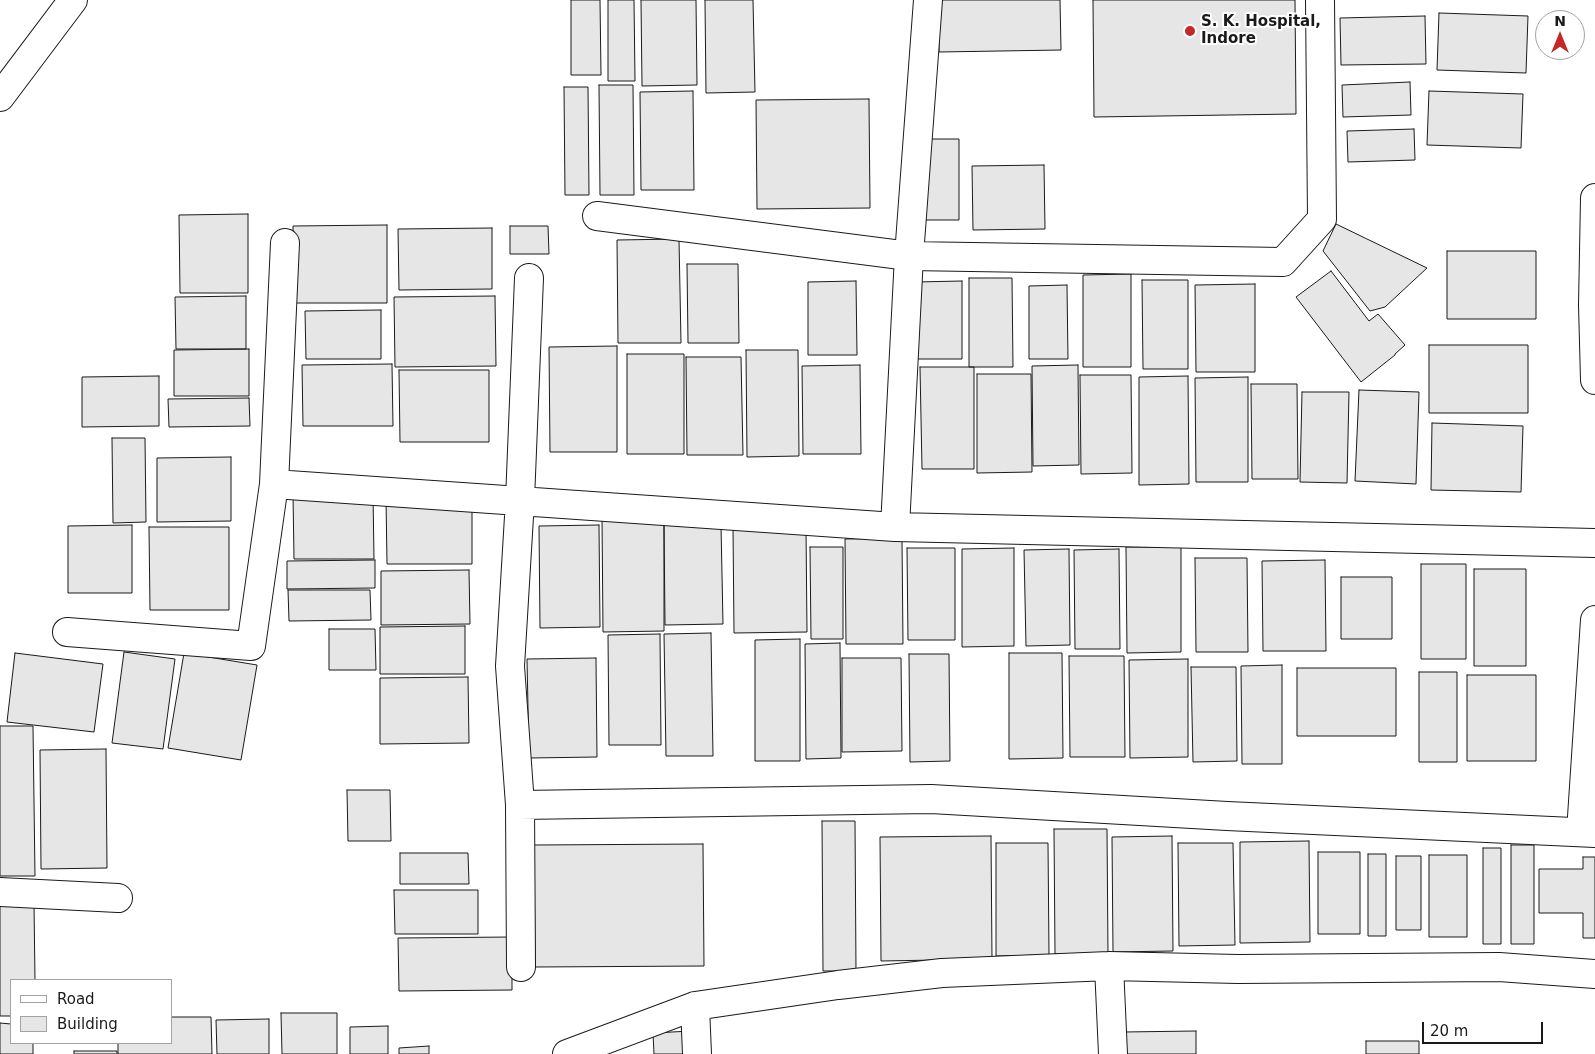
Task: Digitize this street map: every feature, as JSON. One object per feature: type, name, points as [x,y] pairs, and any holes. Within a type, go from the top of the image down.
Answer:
[{"type":"street","points":[[0,97],[73,0]]},
{"type":"street","points":[[895,527],[909,256],[928,0]]},
{"type":"street","points":[[597,216],[909,256],[1283,262],[1322,219],[1320,0]]},
{"type":"street","points":[[1595,198],[1593,305],[1595,380]]},
{"type":"street","points":[[67,632],[251,646],[274,484],[285,243]]},
{"type":"street","points":[[521,967],[520,805],[510,666],[520,500],[529,278]]},
{"type":"street","points":[[274,484],[895,527],[1595,543]]},
{"type":"street","points":[[520,805],[931,799],[1217,816],[1588,833],[1595,620]]},
{"type":"street","points":[[0,892],[118,898]]},
{"type":"street","points":[[1109,966],[1112,1054]]},
{"type":"street","points":[[567,1054],[695,1006],[942,973],[1109,966],[1238,969],[1499,967],[1595,974]]},
{"type":"street","points":[[695,1006],[697,1054]]},
{"type":"building","points":[[571,0],[600,0],[601,75],[571,75]]},
{"type":"building","points":[[608,0],[634,0],[635,81],[608,81]]},
{"type":"building","points":[[641,0],[696,0],[697,85],[642,86]]},
{"type":"building","points":[[705,0],[753,0],[755,92],[706,93]]},
{"type":"building","points":[[939,0],[1060,0],[1061,50],[939,52]]},
{"type":"building","points":[[1093,0],[1295,0],[1296,114],[1094,117]]},
{"type":"building","points":[[1439,13],[1528,16],[1526,73],[1437,70]]},
{"type":"building","points":[[1425,16],[1426,64],[1341,65],[1340,18]]},
{"type":"building","points":[[1410,82],[1411,115],[1343,117],[1342,85]]},
{"type":"building","points":[[599,85],[633,85],[634,195],[600,195]]},
{"type":"building","points":[[564,87],[588,87],[589,195],[565,195]]},
{"type":"building","points":[[693,91],[694,190],[641,190],[640,92]]},
{"type":"building","points":[[1429,91],[1523,94],[1521,148],[1427,145]]},
{"type":"building","points":[[869,99],[870,208],[757,209],[756,100]]},
{"type":"building","points":[[1414,129],[1415,160],[1348,162],[1347,131]]},
{"type":"building","points":[[923,139],[959,139],[959,220],[924,220]]},
{"type":"building","points":[[1044,165],[1045,229],[973,230],[972,166]]},
{"type":"building","points":[[248,214],[248,293],[180,293],[179,215]]},
{"type":"building","points":[[1336,224],[1427,268],[1385,307],[1370,311],[1323,251]]},
{"type":"building","points":[[387,225],[387,303],[294,303],[293,226]]},
{"type":"building","points":[[510,226],[548,226],[549,254],[510,254]]},
{"type":"building","points":[[492,228],[492,289],[399,290],[398,229]]},
{"type":"building","points":[[679,239],[681,343],[618,343],[617,240]]},
{"type":"building","points":[[1447,251],[1536,251],[1536,319],[1447,319]]},
{"type":"building","points":[[687,264],[738,264],[739,343],[688,343]]},
{"type":"building","points":[[1331,271],[1369,321],[1378,314],[1405,345],[1361,382],[1296,297]]},
{"type":"building","points":[[1131,274],[1131,367],[1083,367],[1083,275]]},
{"type":"building","points":[[969,278],[1012,278],[1013,367],[969,367]]},
{"type":"building","points":[[1142,280],[1188,280],[1188,369],[1143,369]]},
{"type":"building","points":[[856,281],[857,355],[808,355],[808,282]]},
{"type":"building","points":[[962,281],[962,359],[915,359],[915,282]]},
{"type":"building","points":[[1255,284],[1255,372],[1196,372],[1195,285]]},
{"type":"building","points":[[1067,285],[1068,359],[1029,359],[1029,286]]},
{"type":"building","points":[[246,296],[246,349],[176,349],[175,297]]},
{"type":"building","points":[[495,296],[496,366],[395,367],[394,297]]},
{"type":"building","points":[[381,310],[381,359],[306,359],[305,311]]},
{"type":"building","points":[[1429,345],[1528,345],[1528,413],[1429,413]]},
{"type":"building","points":[[617,346],[617,452],[550,452],[549,347]]},
{"type":"building","points":[[249,349],[249,396],[174,396],[174,350]]},
{"type":"building","points":[[746,350],[798,350],[799,456],[747,457]]},
{"type":"building","points":[[627,354],[684,354],[684,454],[627,454]]},
{"type":"building","points":[[686,357],[741,357],[743,455],[687,455]]},
{"type":"building","points":[[392,364],[393,426],[303,426],[302,365]]},
{"type":"building","points":[[860,365],[861,454],[803,454],[802,366]]},
{"type":"building","points":[[1078,365],[1079,465],[1033,466],[1032,366]]},
{"type":"building","points":[[920,367],[974,367],[974,469],[922,469]]},
{"type":"building","points":[[399,370],[489,370],[489,442],[400,442]]},
{"type":"building","points":[[977,374],[1031,374],[1032,472],[977,473]]},
{"type":"building","points":[[1080,375],[1131,375],[1132,473],[1081,474]]},
{"type":"building","points":[[159,376],[159,426],[82,427],[82,377]]},
{"type":"building","points":[[1188,376],[1189,484],[1139,485],[1139,377]]},
{"type":"building","points":[[1248,377],[1248,482],[1196,482],[1195,378]]},
{"type":"building","points":[[1251,384],[1297,384],[1298,479],[1252,479]]},
{"type":"building","points":[[1359,390],[1419,392],[1416,484],[1355,481]]},
{"type":"building","points":[[1302,392],[1349,392],[1347,483],[1300,482]]},
{"type":"building","points":[[249,398],[250,426],[169,427],[168,399]]},
{"type":"building","points":[[1432,423],[1523,426],[1521,492],[1431,490]]},
{"type":"building","points":[[112,438],[145,438],[146,522],[113,523]]},
{"type":"building","points":[[231,457],[231,521],[157,522],[157,458]]},
{"type":"building","points":[[293,494],[373,494],[374,559],[294,559]]},
{"type":"building","points":[[386,498],[472,498],[472,564],[387,564]]},
{"type":"building","points":[[664,517],[664,631],[603,632],[602,518]]},
{"type":"building","points":[[132,525],[132,593],[68,593],[68,526]]},
{"type":"building","points":[[599,525],[600,627],[540,628],[539,526]]},
{"type":"building","points":[[664,525],[721,525],[723,624],[665,625]]},
{"type":"building","points":[[149,527],[229,527],[229,610],[150,610]]},
{"type":"building","points":[[806,527],[807,632],[734,633],[733,528]]},
{"type":"building","points":[[902,538],[903,644],[846,644],[845,539]]},
{"type":"building","points":[[810,547],[843,547],[843,639],[811,639]]},
{"type":"building","points":[[1126,547],[1181,547],[1181,652],[1127,653]]},
{"type":"building","points":[[907,548],[955,548],[955,640],[908,640]]},
{"type":"building","points":[[1014,548],[1014,646],[962,647],[962,549]]},
{"type":"building","points":[[1069,549],[1070,645],[1026,646],[1024,550]]},
{"type":"building","points":[[1119,549],[1120,649],[1075,649],[1074,550]]},
{"type":"building","points":[[1195,558],[1247,558],[1248,652],[1196,652]]},
{"type":"building","points":[[375,560],[375,588],[287,589],[287,561]]},
{"type":"building","points":[[1325,560],[1326,651],[1263,651],[1262,561]]},
{"type":"building","points":[[1421,564],[1466,564],[1466,659],[1421,659]]},
{"type":"building","points":[[1474,569],[1526,569],[1526,666],[1474,666]]},
{"type":"building","points":[[469,570],[470,624],[381,625],[381,571]]},
{"type":"building","points":[[1341,577],[1392,577],[1392,639],[1341,639]]},
{"type":"building","points":[[288,590],[370,590],[371,620],[289,621]]},
{"type":"building","points":[[465,626],[465,674],[380,674],[380,627]]},
{"type":"building","points":[[329,629],[375,629],[376,670],[329,670]]},
{"type":"building","points":[[711,633],[713,756],[666,756],[664,634]]},
{"type":"building","points":[[660,634],[661,745],[609,745],[608,635]]},
{"type":"building","points":[[800,639],[800,761],[755,761],[755,640]]},
{"type":"building","points":[[840,643],[841,758],[806,759],[805,644]]},
{"type":"building","points":[[124,652],[175,659],[163,749],[112,743]]},
{"type":"building","points":[[15,653],[103,664],[94,732],[7,722]]},
{"type":"building","points":[[184,653],[257,665],[241,760],[168,748]]},
{"type":"building","points":[[1009,653],[1062,653],[1063,758],[1009,759]]},
{"type":"building","points":[[909,654],[949,654],[950,761],[910,762]]},
{"type":"building","points":[[1069,656],[1124,656],[1125,757],[1070,757]]},
{"type":"building","points":[[596,658],[597,757],[529,758],[527,659]]},
{"type":"building","points":[[842,658],[901,658],[902,751],[842,752]]},
{"type":"building","points":[[1188,659],[1188,757],[1130,758],[1129,660]]},
{"type":"building","points":[[1282,665],[1282,764],[1242,764],[1241,666]]},
{"type":"building","points":[[1191,667],[1236,667],[1237,761],[1193,762]]},
{"type":"building","points":[[1297,668],[1396,668],[1396,736],[1297,736]]},
{"type":"building","points":[[1419,672],[1457,672],[1457,762],[1419,762]]},
{"type":"building","points":[[1467,675],[1536,675],[1536,761],[1467,761]]},
{"type":"building","points":[[468,677],[469,743],[380,744],[380,678]]},
{"type":"building","points":[[0,726],[33,726],[35,876],[0,876]]},
{"type":"building","points":[[106,749],[107,868],[41,869],[40,750]]},
{"type":"building","points":[[347,790],[390,790],[391,841],[348,841]]},
{"type":"building","points":[[822,821],[855,821],[856,971],[823,971]]},
{"type":"building","points":[[1054,829],[1107,829],[1108,954],[1055,954]]},
{"type":"building","points":[[991,836],[992,959],[881,961],[880,837]]},
{"type":"building","points":[[1172,836],[1173,951],[1113,952],[1112,837]]},
{"type":"building","points":[[1309,841],[1310,942],[1240,943],[1240,842]]},
{"type":"building","points":[[996,843],[1048,843],[1049,955],[996,956]]},
{"type":"building","points":[[1178,843],[1233,843],[1235,945],[1179,946]]},
{"type":"building","points":[[703,844],[704,966],[535,967],[534,845]]},
{"type":"building","points":[[1511,845],[1534,845],[1534,944],[1511,944]]},
{"type":"building","points":[[1483,848],[1501,848],[1501,944],[1483,944]]},
{"type":"building","points":[[1318,852],[1360,852],[1360,934],[1318,934]]},
{"type":"building","points":[[400,853],[468,853],[469,884],[400,884]]},
{"type":"building","points":[[1368,854],[1386,854],[1386,936],[1368,936]]},
{"type":"building","points":[[1429,855],[1467,855],[1467,937],[1429,937]]},
{"type":"building","points":[[1396,856],[1421,856],[1421,930],[1396,930]]},
{"type":"building","points":[[1583,857],[1595,857],[1595,938],[1583,938],[1583,913],[1539,913],[1539,869],[1583,869]]},
{"type":"building","points":[[394,890],[478,890],[478,934],[395,934]]},
{"type":"building","points":[[0,904],[34,904],[35,979],[10,979],[10,1016],[0,1016]]},
{"type":"building","points":[[512,937],[512,990],[399,991],[398,938]]},
{"type":"building","points":[[281,1013],[337,1013],[337,1054],[282,1054]]},
{"type":"building","points":[[172,1017],[211,1017],[212,1054],[118,1054],[118,1044],[172,1044]]},
{"type":"building","points":[[269,1019],[269,1054],[217,1054],[216,1020]]},
{"type":"building","points":[[0,1023],[10,1024],[10,1044],[33,1044],[33,1054],[0,1054]]},
{"type":"building","points":[[388,1026],[388,1054],[350,1054],[350,1027]]},
{"type":"building","points":[[691,1031],[693,1054],[654,1054],[653,1033]]},
{"type":"building","points":[[1196,1031],[1196,1054],[1123,1054],[1123,1032]]},
{"type":"building","points":[[1366,1041],[1419,1041],[1419,1054],[1366,1054]]},
{"type":"building","points":[[429,1046],[429,1054],[399,1054],[399,1048]]},
{"type":"building","points":[[74,1051],[117,1051],[117,1054],[74,1054]]},
{"type":"place","name":"S. K. Hospital, Indore","points":[[1190,31]]}]
